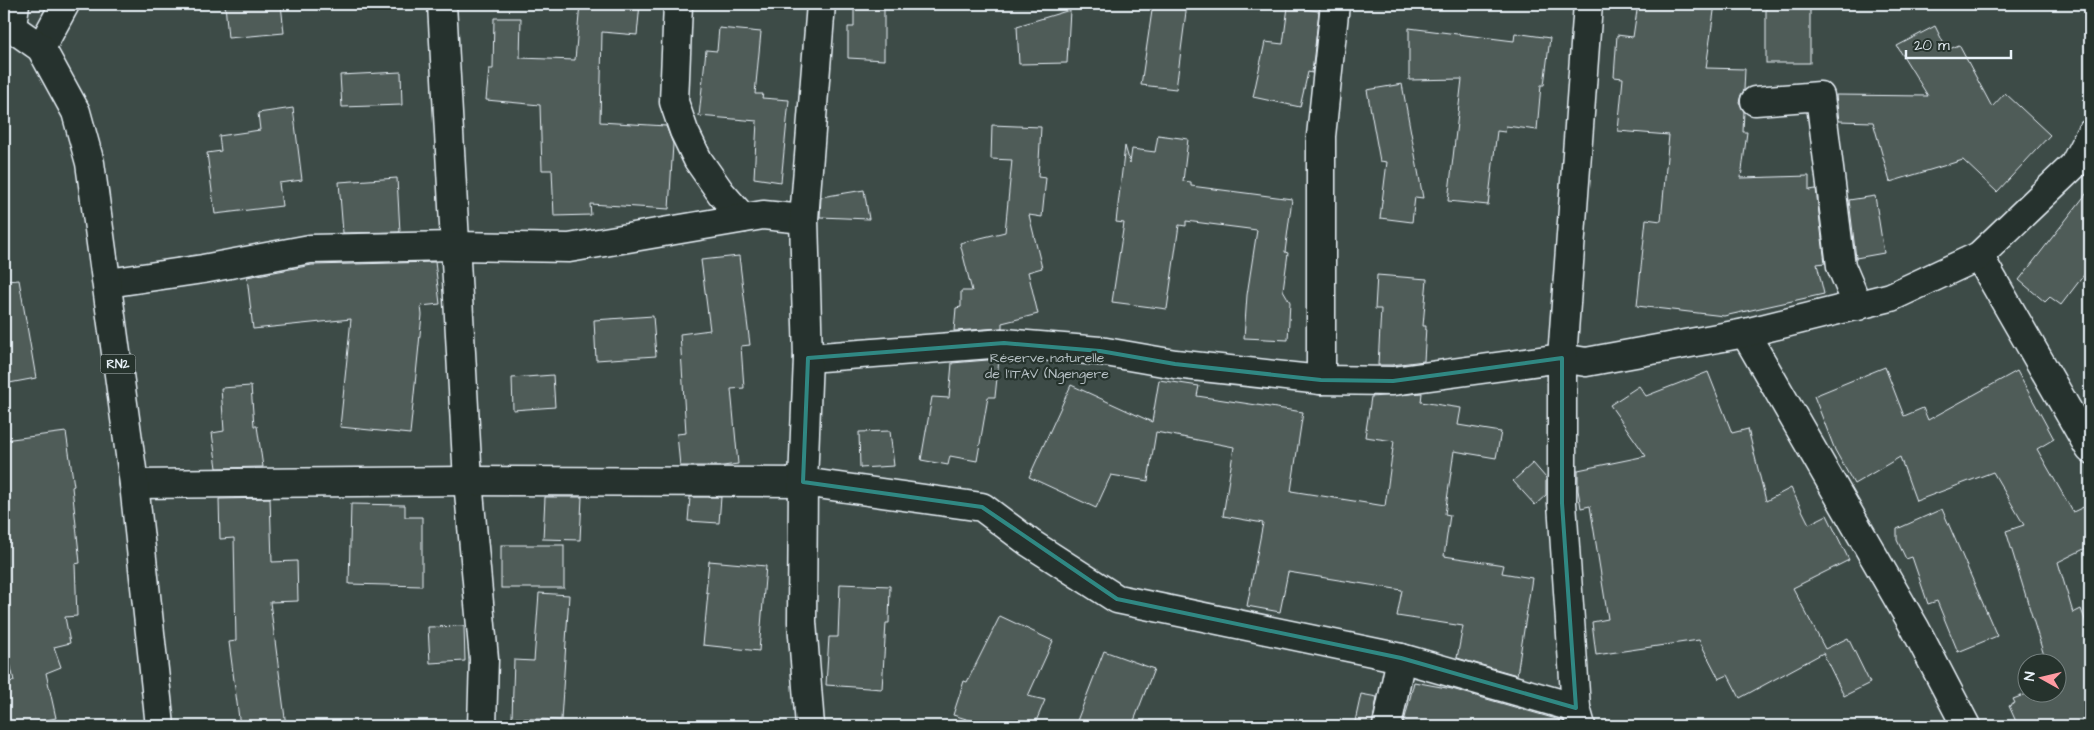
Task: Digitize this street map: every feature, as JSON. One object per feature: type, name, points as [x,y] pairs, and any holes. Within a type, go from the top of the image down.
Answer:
[{"type":"main road","points":[[41,48],[64,4]]},
{"type":"main road","points":[[442,4],[468,481],[484,659],[482,726]]},
{"type":"main road","points":[[678,4],[674,102],[698,160],[721,194],[743,218]]},
{"type":"main road","points":[[810,726],[802,622],[803,482],[808,358],[804,219],[821,4]]},
{"type":"main road","points":[[1321,380],[1321,136],[1335,4]]},
{"type":"main road","points":[[134,484],[468,481],[803,482],[982,507],[1030,543],[1117,599],[1401,658],[1579,717],[1562,503],[1562,358],[1588,4]]},
{"type":"main road","name":"RN2","points":[[10,17],[41,48],[76,112],[90,163],[108,283],[134,484],[160,726]]},
{"type":"main road","points":[[1754,100],[1820,96],[1841,266],[1858,306]]},
{"type":"main road","points":[[808,358],[1004,343],[1100,351],[1175,364],[1321,380],[1393,381],[1562,358],[1586,362],[1745,333],[1891,297],[1979,256],[2074,165],[2090,134]]},
{"type":"main road","points":[[108,283],[203,269],[310,249],[454,246],[569,248],[763,215],[804,219]]},
{"type":"main road","points":[[1979,256],[2090,449]]},
{"type":"main road","points":[[1745,333],[1915,628],[1966,726]]},
{"type":"main road","points":[[1387,726],[1401,658]]},
{"type":"highlighted area","points":[[1004,343],[1100,351],[1175,364],[1321,380],[1393,381],[1562,358],[1562,503],[1576,708],[1401,658],[1117,599],[982,507],[803,482],[808,358]]},
{"type":"green space","name":"Réserve naturelle de l'ITAV (Ngengere","points":[[4,4],[2090,4],[2090,726],[4,726]]},
{"type":"building","points":[[225,4],[281,4],[284,33],[228,38]]},
{"type":"building","points":[[580,4],[640,4],[637,35],[602,32],[600,122],[666,126],[673,144],[669,209],[590,204],[591,215],[554,216],[552,170],[542,170],[540,105],[486,100],[489,69],[493,69],[494,18],[521,18],[520,58],[575,60]]},
{"type":"building","points":[[854,4],[884,4],[884,60],[848,58],[848,27],[854,27]]},
{"type":"building","points":[[1153,4],[1187,4],[1176,89],[1141,85]]},
{"type":"building","points":[[1638,4],[1715,4],[1706,68],[1745,69],[1744,90],[1739,102],[1744,111],[1743,132],[1747,132],[1741,178],[1809,176],[1809,190],[1816,189],[1825,263],[1817,264],[1824,294],[1724,316],[1637,306],[1646,219],[1661,221],[1669,135],[1618,131],[1623,78],[1614,77],[1617,35],[1633,37]]},
{"type":"building","points":[[1766,4],[1810,4],[1810,63],[1766,63]]},
{"type":"building","points":[[1288,7],[1319,11],[1312,73],[1308,72],[1300,107],[1253,97],[1265,42],[1283,44]]},
{"type":"building","points":[[1070,10],[1067,63],[1019,64],[1017,26]]},
{"type":"building","points":[[1935,26],[1947,50],[1959,45],[1992,107],[2005,93],[2050,135],[1997,192],[1963,160],[1890,182],[1873,122],[1839,121],[1836,95],[1928,96],[1897,46]]},
{"type":"building","points":[[719,28],[761,32],[755,94],[763,94],[762,98],[789,100],[781,182],[754,178],[757,121],[699,116],[706,50],[717,51]]},
{"type":"building","points":[[1409,28],[1514,41],[1515,33],[1550,38],[1544,85],[1541,85],[1537,130],[1506,126],[1505,132],[1497,131],[1488,205],[1448,201],[1462,79],[1409,80]]},
{"type":"building","points":[[401,72],[402,105],[342,107],[340,75]]},
{"type":"building","points":[[1402,84],[1423,198],[1415,197],[1412,222],[1380,218],[1387,162],[1380,161],[1367,90]]},
{"type":"building","points":[[293,108],[302,180],[279,183],[282,206],[215,214],[207,153],[221,151],[219,136],[260,130],[258,113]]},
{"type":"building","points":[[992,125],[1041,127],[1038,177],[1046,178],[1042,217],[1029,215],[1042,268],[1028,272],[1038,314],[1002,323],[1002,328],[954,331],[956,308],[961,307],[961,291],[972,291],[960,243],[1005,232],[1012,160],[991,159]]},
{"type":"building","points":[[1158,135],[1188,139],[1183,181],[1191,182],[1191,186],[1292,199],[1285,252],[1288,253],[1283,290],[1290,302],[1288,340],[1244,338],[1247,295],[1257,230],[1186,221],[1186,226],[1179,225],[1167,309],[1112,302],[1124,223],[1116,222],[1125,146],[1130,163],[1132,149],[1155,152]]},
{"type":"building","points":[[397,178],[400,232],[343,233],[339,182]]},
{"type":"building","points":[[2090,189],[2090,267],[2061,305],[2050,297],[2045,302],[2019,280]]},
{"type":"building","points":[[864,190],[869,219],[820,217],[821,197]]},
{"type":"building","points":[[1875,196],[1884,253],[1856,258],[1849,200]]},
{"type":"building","points":[[739,256],[750,345],[741,346],[744,388],[731,389],[738,464],[680,466],[677,434],[686,433],[680,334],[710,330],[701,260]]},
{"type":"building","points":[[435,262],[440,304],[421,306],[422,315],[410,434],[340,427],[351,319],[253,329],[247,277],[312,265]]},
{"type":"building","points":[[1377,275],[1427,279],[1423,326],[1426,326],[1424,361],[1378,365],[1381,309],[1375,309]]},
{"type":"building","points":[[19,280],[36,378],[4,384],[4,281]]},
{"type":"building","points":[[653,316],[656,356],[596,360],[594,320]]},
{"type":"building","points":[[999,359],[995,397],[988,397],[977,461],[950,456],[948,465],[921,460],[932,397],[949,398],[952,363]]},
{"type":"building","points":[[1885,367],[1904,416],[1923,408],[1928,420],[2017,371],[2054,439],[2037,449],[2073,512],[2090,504],[2090,546],[2058,562],[2073,613],[2081,609],[2090,633],[2090,726],[2018,726],[2009,706],[2015,703],[2013,699],[2016,698],[2016,702],[2066,702],[2066,652],[2043,652],[2006,531],[2024,525],[1993,472],[1916,501],[1900,457],[1854,484],[1835,450],[1814,396]]},
{"type":"building","points":[[1708,372],[1732,433],[1748,429],[1766,501],[1791,488],[1809,524],[1827,515],[1849,560],[1793,588],[1825,649],[1848,638],[1870,683],[1844,696],[1823,653],[1740,698],[1728,675],[1719,679],[1699,640],[1596,655],[1592,622],[1608,619],[1590,506],[1581,508],[1578,490],[1578,470],[1646,456],[1610,405],[1639,386],[1646,396]]},
{"type":"building","points":[[553,375],[555,407],[513,410],[512,378]]},
{"type":"building","points":[[1159,380],[1199,386],[1197,396],[1303,412],[1291,491],[1385,506],[1394,441],[1365,437],[1371,397],[1422,393],[1421,402],[1461,408],[1458,425],[1501,432],[1496,458],[1454,451],[1445,514],[1450,515],[1444,556],[1504,565],[1502,573],[1532,578],[1517,675],[1457,658],[1463,626],[1397,616],[1402,590],[1288,572],[1280,612],[1247,606],[1263,523],[1223,516],[1234,447],[1156,432],[1148,481],[1111,475],[1096,508],[1029,477],[1071,385],[1152,422]]},
{"type":"building","points":[[251,386],[254,426],[257,426],[263,467],[217,468],[212,433],[224,431],[221,388]]},
{"type":"building","points":[[890,431],[894,466],[860,468],[859,432]]},
{"type":"building","points":[[66,432],[74,486],[72,487],[80,563],[75,564],[77,616],[65,617],[70,643],[54,647],[61,667],[46,673],[56,718],[18,726],[4,726],[4,683],[14,681],[4,635],[4,440]]},
{"type":"building","points":[[1533,463],[1546,478],[1546,495],[1535,505],[1513,481]]},
{"type":"building","points":[[545,497],[582,497],[580,540],[543,539]]},
{"type":"building","points":[[690,497],[721,497],[719,523],[688,521]]},
{"type":"building","points":[[270,498],[272,562],[297,561],[298,601],[270,602],[286,726],[240,726],[229,642],[236,641],[234,538],[220,539],[219,499]]},
{"type":"building","points":[[351,504],[405,505],[405,517],[422,517],[422,586],[349,584]]},
{"type":"building","points":[[1942,509],[1997,636],[1958,652],[1937,601],[1928,604],[1912,557],[1906,559],[1897,540],[1897,529]]},
{"type":"building","points":[[501,545],[564,545],[564,588],[501,588]]},
{"type":"building","points":[[709,561],[766,566],[759,651],[703,645]]},
{"type":"building","points":[[840,584],[890,586],[889,623],[886,623],[882,689],[826,685],[829,637],[838,637]]},
{"type":"building","points":[[539,593],[569,595],[561,720],[512,718],[514,660],[534,661]]},
{"type":"building","points":[[1000,616],[1053,641],[1028,696],[1045,700],[1034,726],[989,726],[953,715],[964,681],[967,682]]},
{"type":"building","points":[[464,626],[465,661],[430,663],[428,627]]},
{"type":"building","points":[[1104,651],[1154,669],[1132,726],[1075,726]]},
{"type":"building","points":[[1414,682],[1452,689],[1563,721],[1565,726],[1403,726]]},
{"type":"building","points":[[1361,694],[1377,697],[1372,726],[1354,726]]}]
